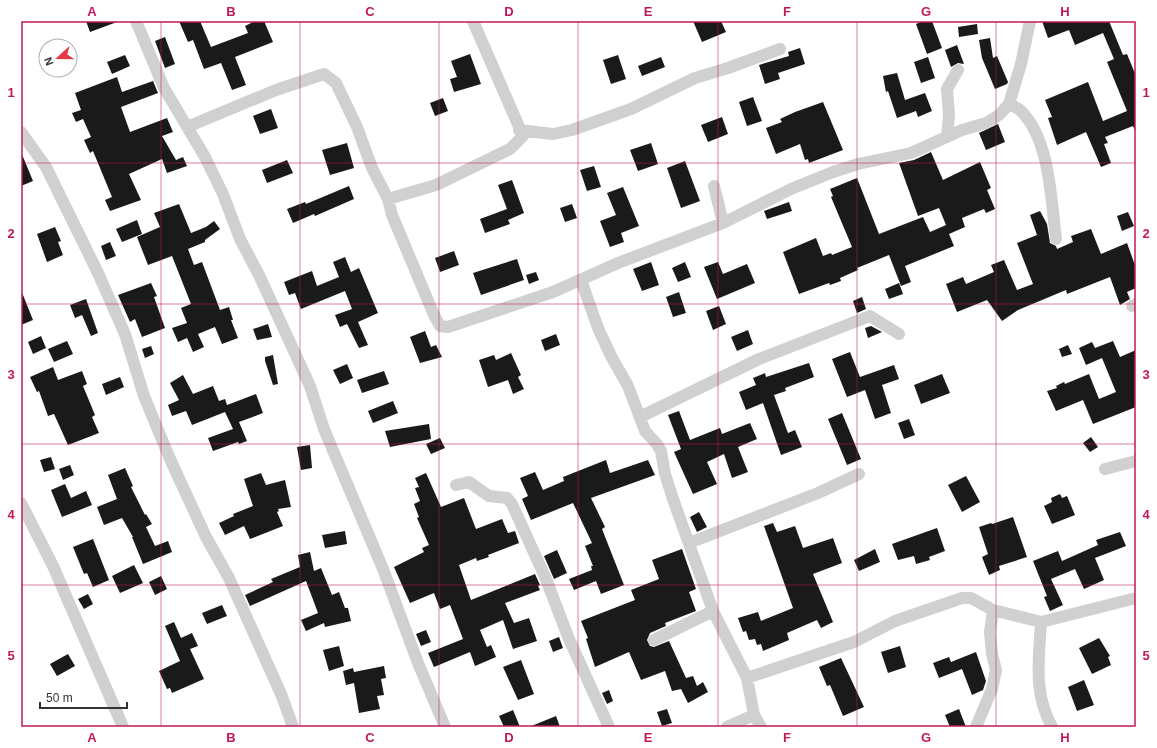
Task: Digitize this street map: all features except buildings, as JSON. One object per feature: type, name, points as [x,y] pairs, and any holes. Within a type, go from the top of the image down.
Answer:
[{"type":"street","points":[[136,21],[164,88],[205,157],[223,194],[240,239],[259,275],[310,386],[324,429],[383,570],[418,663],[445,727]]},
{"type":"street","points":[[388,200],[436,184],[510,149],[523,136],[519,130],[473,21]]},
{"type":"street","points":[[186,127],[276,90],[324,74],[336,83],[357,127],[372,168],[388,200],[392,215],[440,326],[448,327],[554,292],[618,263],[723,223],[790,189],[832,172],[858,164],[911,153],[947,137],[986,123],[999,116],[1008,104],[1021,64],[1030,21]]},
{"type":"street","points":[[519,130],[553,134],[572,130],[632,108],[695,78],[780,49]]},
{"type":"street","points":[[947,137],[949,116],[947,89],[958,70]]},
{"type":"street","points":[[1008,104],[1021,110],[1031,122],[1041,146],[1047,171],[1056,239]]},
{"type":"street","points":[[21,132],[46,167],[98,273],[125,334],[144,396],[170,459],[206,537],[229,578],[281,694],[293,727]]},
{"type":"street","points":[[714,186],[723,223]]},
{"type":"street","points":[[581,280],[598,328],[611,356],[628,386],[645,431],[661,451],[665,474],[713,611],[747,678],[754,715],[761,727]]},
{"type":"street","points":[[640,416],[759,359],[870,316],[899,334]]},
{"type":"street","points":[[1105,469],[1136,461]]},
{"type":"street","points":[[689,543],[818,493],[859,474]]},
{"type":"street","points":[[456,485],[469,482],[489,496],[507,498],[512,504],[546,579],[569,639],[609,727]]},
{"type":"street","points":[[21,503],[52,566],[123,727]]},
{"type":"street","points":[[747,678],[854,642],[896,621],[953,600],[971,598],[993,610],[1042,622],[1136,598]]},
{"type":"street","points":[[976,727],[992,689],[996,670],[992,654],[990,632],[993,610]]},
{"type":"street","points":[[654,640],[713,611]]},
{"type":"street","points":[[1042,622],[1038,673],[1041,702],[1052,727]]},
{"type":"street","points":[[727,727],[754,715]]}]
